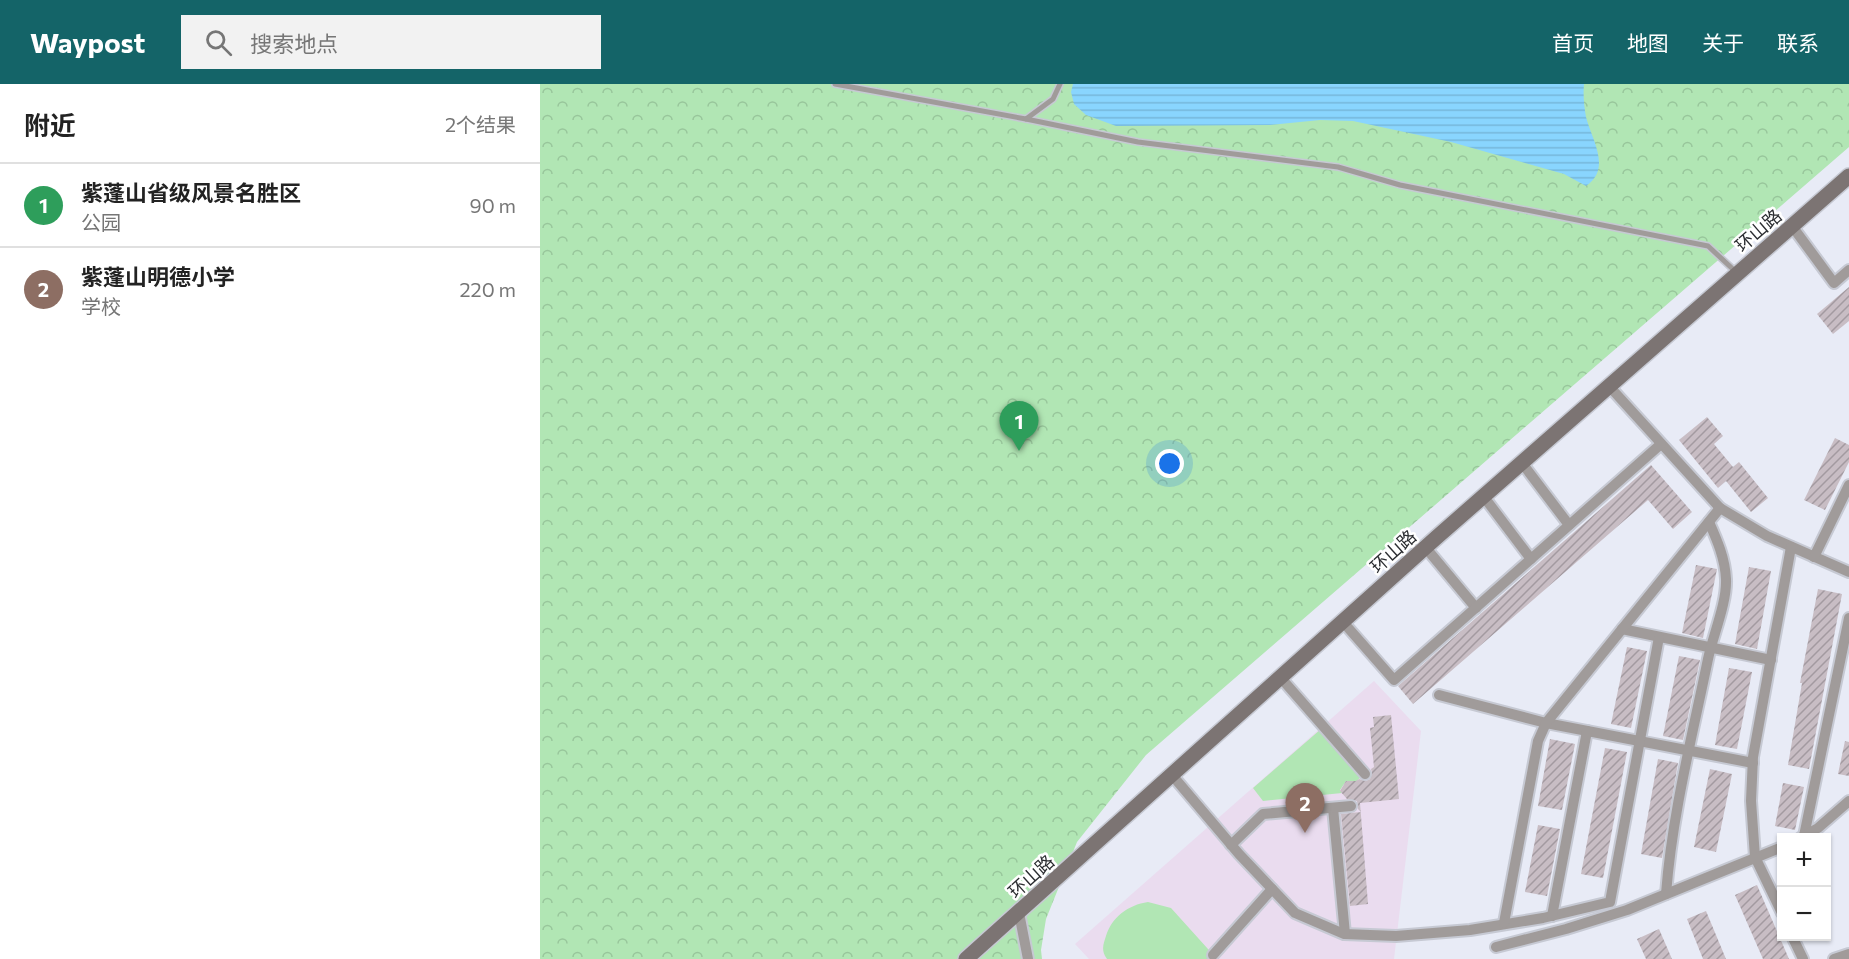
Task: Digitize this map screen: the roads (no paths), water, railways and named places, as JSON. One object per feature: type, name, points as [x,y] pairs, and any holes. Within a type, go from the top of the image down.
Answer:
[{"type":"main road","name":"环山路","points":[[966,959],[1426,548],[1849,176]]},
{"type":"street","points":[[1792,226],[1834,283],[1849,270]]},
{"type":"street","points":[[1609,386],[1720,508],[1767,536],[1849,572]]},
{"type":"street","points":[[1343,622],[1394,680],[1661,444]]},
{"type":"street","points":[[1522,463],[1569,525]]},
{"type":"street","points":[[1814,557],[1849,485]]},
{"type":"street","points":[[1484,497],[1532,558]]},
{"type":"street","points":[[1504,924],[1538,741],[1546,723],[1720,508]]},
{"type":"street","points":[[1666,894],[1668,859],[1726,580],[1722,552],[1709,522]]},
{"type":"street","points":[[1777,903],[1755,857],[1751,801],[1753,763],[1791,547]]},
{"type":"street","points":[[1426,548],[1476,608]]},
{"type":"street","points":[[1803,833],[1849,618]]},
{"type":"street","points":[[1622,629],[1771,660]]},
{"type":"street","points":[[1172,775],[1231,845],[1295,913],[1345,934],[1396,936],[1470,930],[1552,916],[1610,902],[1659,637]]},
{"type":"street","points":[[1281,678],[1365,774]]},
{"type":"street","points":[[1439,695],[1546,723],[1753,763]]},
{"type":"street","points":[[1552,916],[1587,731]]},
{"type":"street","points":[[1809,833],[1849,801]]},
{"type":"street","points":[[1231,845],[1263,814],[1351,806]]},
{"type":"street","points":[[1333,808],[1345,934]]},
{"type":"street","points":[[1496,946],[1566,929],[1627,910],[1777,849]]},
{"type":"street","points":[[1214,955],[1272,889]]},
{"type":"street","points":[[1019,913],[1028,959]]},
{"type":"street","points":[[1794,941],[1803,959]]},
{"type":"street","points":[[1834,959],[1849,954]]},
{"type":"lane","points":[[835,84],[1138,142],[1338,167],[1400,184],[1708,246],[1738,273]]},
{"type":"lane","points":[[1026,119],[1048,104],[1057,94],[1059,84]]},
{"type":"water","points":[[1073,84],[1584,84],[1585,113],[1598,154],[1598,171],[1594,179],[1586,186],[1564,174],[1451,142],[1353,121],[1320,120],[1270,125],[1116,126],[1086,115],[1074,104],[1071,92]]},
{"type":"place","name":"紫蓬山省级风景名胜区","points":[[1019,451]]},
{"type":"place","name":"紫蓬山明德小学","points":[[1305,833]]}]
